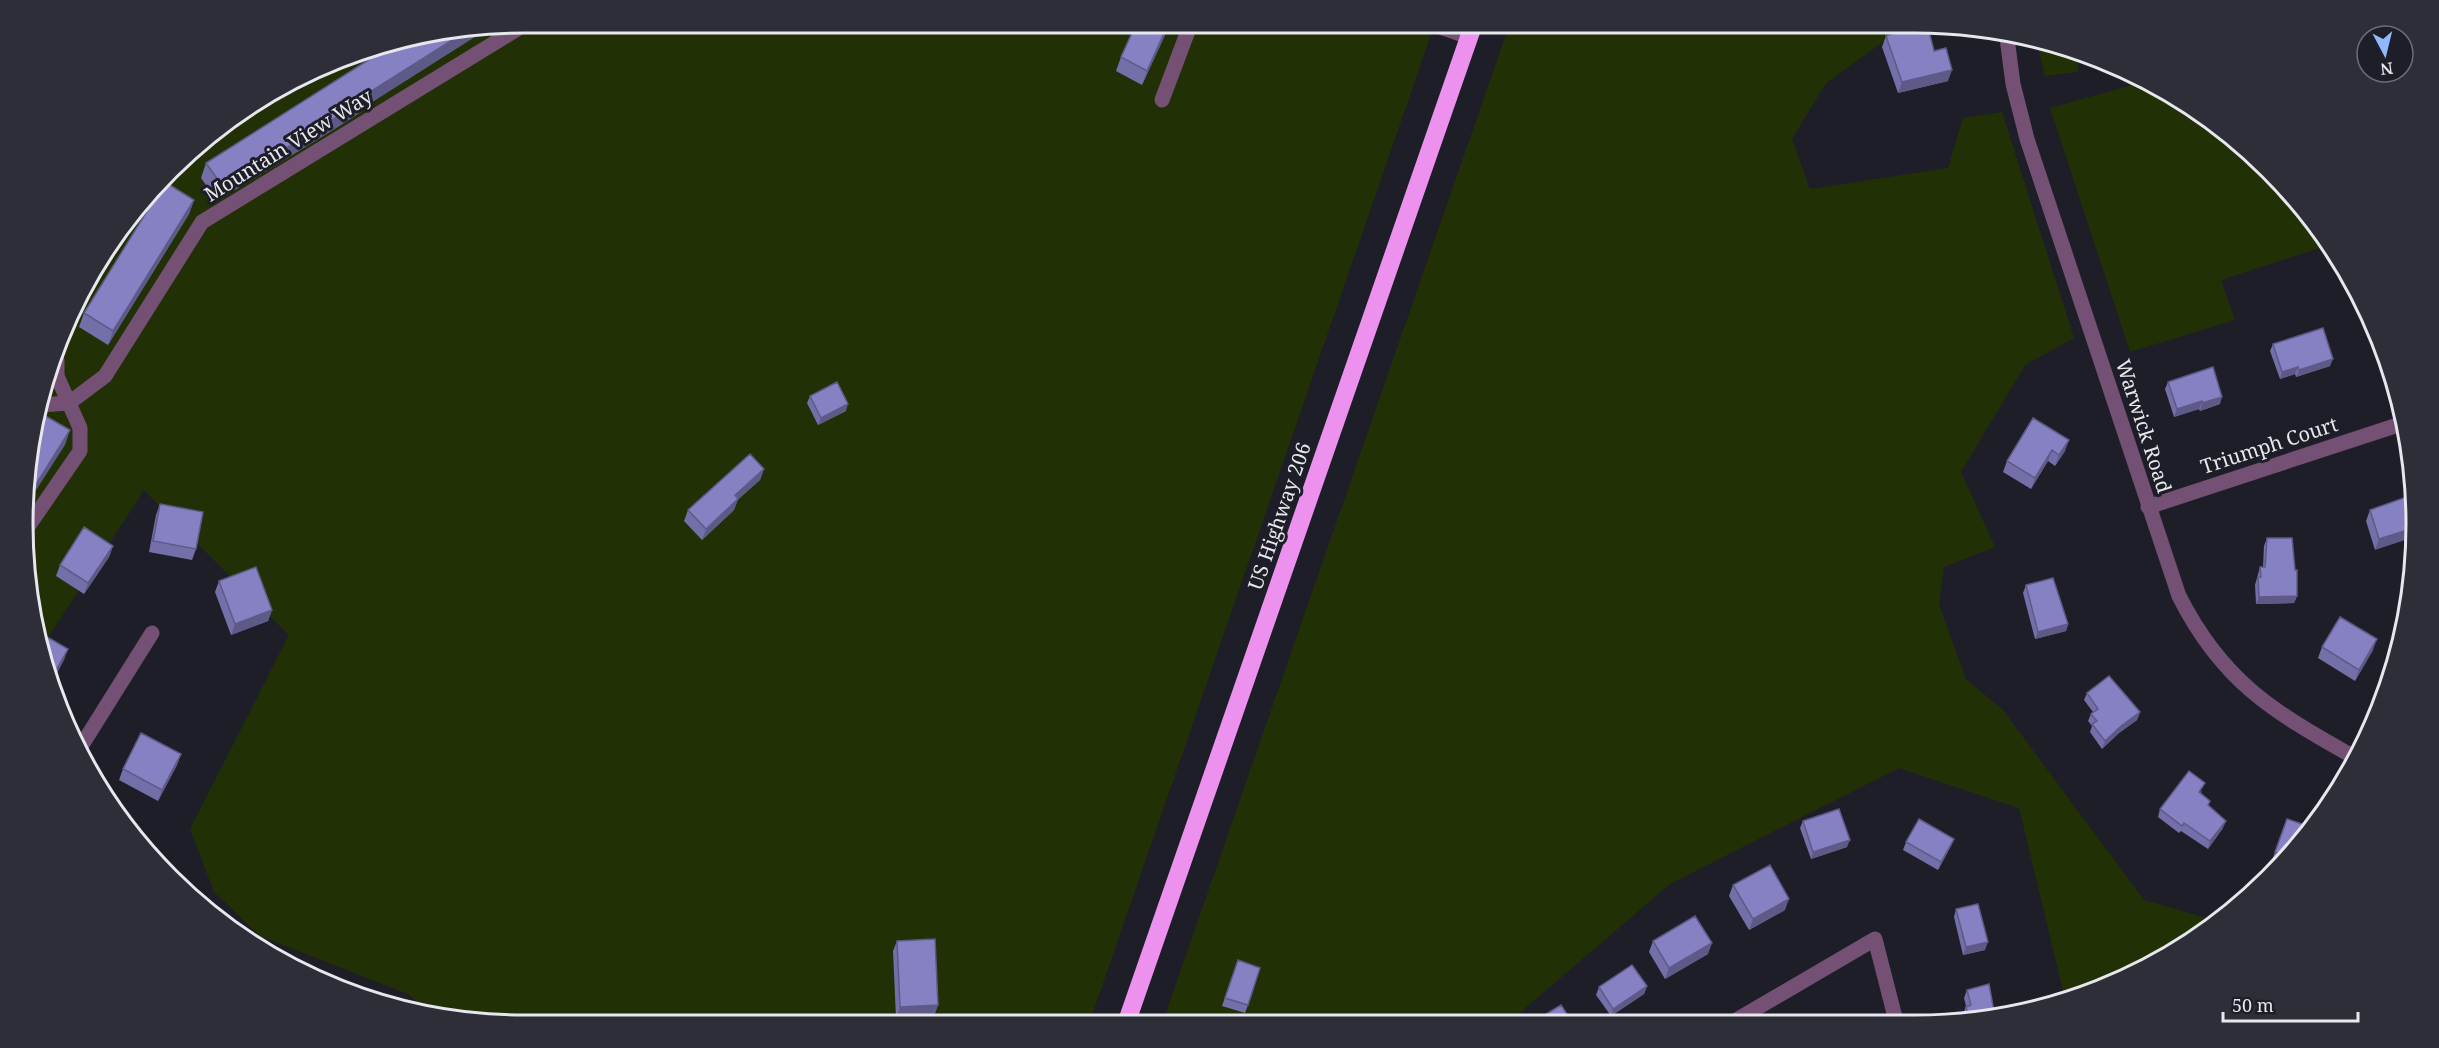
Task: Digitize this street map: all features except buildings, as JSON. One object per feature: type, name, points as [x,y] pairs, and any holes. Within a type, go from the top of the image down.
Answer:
[{"type":"highway","name":"US Highway 206","points":[[1128,1015],[1471,33]]},
{"type":"street","name":"Mountain View Way","points":[[69,403],[105,376],[202,222],[508,33]]},
{"type":"street","points":[[1162,100],[1187,33]]},
{"type":"street","name":"Warwick Road","points":[[2007,41],[2013,84],[2022,120],[2179,596],[2218,658],[2242,684],[2268,706],[2348,754]]},
{"type":"street","points":[[33,521],[80,452],[80,428],[57,373]]},
{"type":"street","points":[[48,404],[69,403]]},
{"type":"street","name":"Triumph Court","points":[[2148,507],[2396,426]]},
{"type":"street","points":[[84,741],[152,633]]},
{"type":"street","points":[[1745,1015],[1875,939],[1894,1015]]},
{"type":"green space","points":[[524,33],[1432,33],[1092,1015],[524,1015],[460,1011],[420,1004],[408,994],[260,936],[214,892],[190,829],[289,635],[144,490],[47,639],[37,588],[34,556],[34,492],[37,460],[42,428],[59,366],[70,336],[99,278],[134,225],[155,200],[200,155],[225,134],[278,99],[336,70],[366,59],[428,42],[492,34]]},
{"type":"green space","points":[[1507,33],[1895,33],[1826,83],[1792,139],[1810,189],[1948,168],[1963,118],[2002,112],[2074,338],[2025,365],[1961,472],[1995,547],[1944,567],[1939,605],[1966,679],[2003,710],[2144,900],[2208,918],[2132,964],[2103,978],[2063,992],[2019,808],[1899,768],[1670,884],[1517,1015],[1165,1015]]},
{"type":"green space","points":[[2038,49],[2078,61],[2078,72],[2045,76]]},
{"type":"green space","points":[[2133,85],[2188,116],[2239,155],[2284,200],[2321,248],[2221,280],[2235,320],[2130,352],[2050,108]]}]
